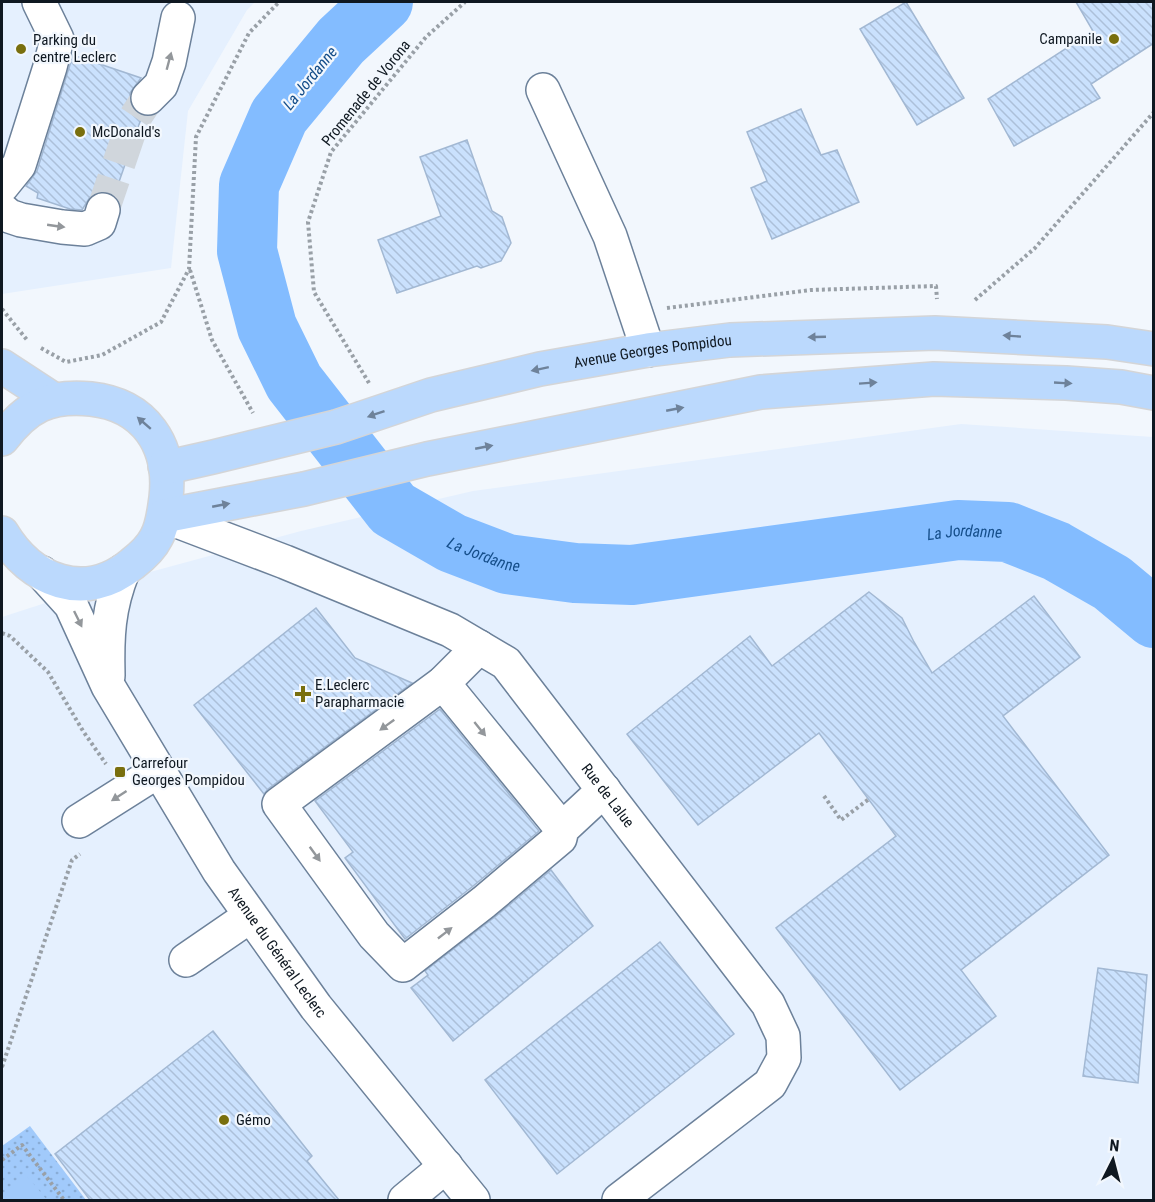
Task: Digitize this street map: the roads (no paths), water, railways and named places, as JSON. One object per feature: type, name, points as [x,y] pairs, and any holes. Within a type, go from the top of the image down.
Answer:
[{"type":"main road","name":"Avenue Georges Pompidou","points":[[165,466],[270,444],[336,427],[431,395],[540,369],[648,350],[730,340],[935,333],[1107,342],[1154,349]]},
{"type":"main road","points":[[2,366],[54,400]]},
{"type":"main road","points":[[1121,387],[1144,378],[1154,379]]},
{"type":"main road","points":[[164,516],[304,489],[427,459],[761,392],[934,379],[1066,383],[1121,387],[1154,393]]},
{"type":"main road","points":[[2,439],[16,420],[39,404],[70,397],[116,404],[134,414],[152,430],[163,450],[167,489],[164,516],[156,538],[143,555],[123,571],[106,580],[88,585],[57,580],[30,567],[5,545]]},
{"type":"street","points":[[2,186],[19,165],[57,39],[39,2]]},
{"type":"street","points":[[148,98],[161,85],[169,62],[178,18]]},
{"type":"street","points":[[543,90],[610,236],[648,350]]},
{"type":"street","points":[[2,152],[35,112]]},
{"type":"street","points":[[2,210],[9,216],[21,220],[85,229],[99,223],[103,210]]},
{"type":"street","name":"Rue de Lalue","points":[[164,516],[285,562],[450,630],[506,663],[768,1004],[783,1036],[784,1058],[770,1084],[619,1200]]},
{"type":"street","points":[[108,686],[109,614],[114,592],[123,571]]},
{"type":"street","name":"Avenue du Général Leclerc","points":[[42,573],[71,605],[108,686],[219,871],[316,1007],[473,1200]]},
{"type":"street","points":[[479,647],[443,683],[279,804],[374,935],[403,966],[560,838],[562,830],[604,790]]},
{"type":"street","points":[[443,683],[562,830]]},
{"type":"street","points":[[83,835],[158,771]]},
{"type":"street","points":[[186,960],[250,916]]},
{"type":"street","points":[[405,1200],[446,1166]]},
{"type":"waterway","name":"La Jordanne","points":[[383,2],[341,41],[279,116],[249,185],[247,251],[267,327],[294,382],[393,509],[452,543],[507,564],[575,573],[632,575],[958,530],[1008,532],[1056,551],[1112,583],[1154,618]]},
{"type":"tunnel","points":[[103,210],[134,119],[148,98]]},
{"type":"place","name":"Campanile","points":[[1114,39]]},
{"type":"place","name":"Parking du centre Leclerc","points":[[21,49]]},
{"type":"place","name":"McDonald's","points":[[80,132]]},
{"type":"place","name":"E.Leclerc Parapharmacie","points":[[303,694]]},
{"type":"place","name":"Carrefour Georges Pompidou","points":[[120,772]]},
{"type":"place","name":"Gémo","points":[[224,1120]]}]
